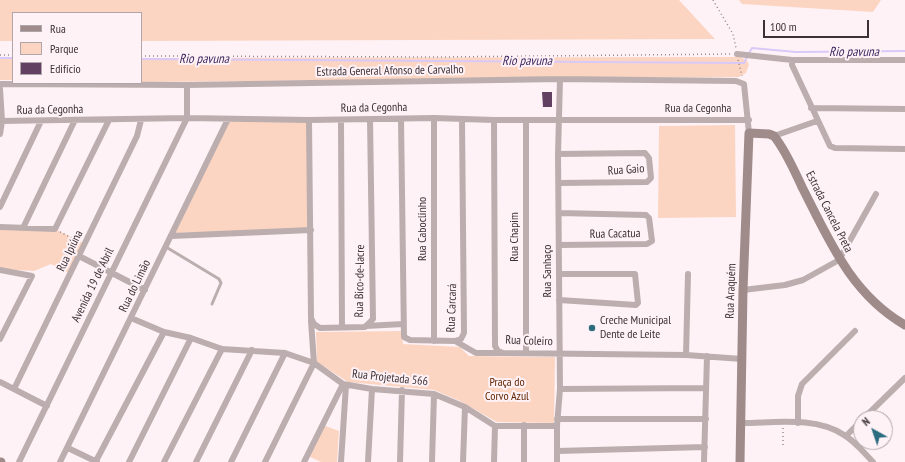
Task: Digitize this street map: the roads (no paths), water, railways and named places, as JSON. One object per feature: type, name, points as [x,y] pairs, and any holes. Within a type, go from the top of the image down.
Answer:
[{"type":"street","points":[[737,54],[792,60],[905,60]]},
{"type":"street","points":[[792,60],[792,65],[828,144],[835,148],[905,149]]},
{"type":"street","name":"Estrada General Afonso de Carvalho","points":[[0,84],[187,85],[560,80],[736,81],[744,84],[749,120]]},
{"type":"street","name":"Rua Sanhaço","points":[[557,462],[558,451],[556,426],[560,389],[560,246],[558,154],[560,80]]},
{"type":"street","points":[[187,85],[187,118]]},
{"type":"street","points":[[0,89],[0,134]]},
{"type":"street","points":[[811,108],[905,109]]},
{"type":"street","name":"Rua da Cegonha","points":[[1,122],[187,118],[309,120],[434,118],[462,120],[749,120]]},
{"type":"street","name":"Avenida 19 de Abril","points":[[19,462],[187,118]]},
{"type":"street","name":"Rua Caboclinho","points":[[434,118],[434,340]]},
{"type":"street","name":"Rua do Limão","points":[[60,462],[228,119]]},
{"type":"street","name":"Rua Bico-de-lacre","points":[[311,318],[314,324],[320,328],[365,326],[373,319],[370,119]]},
{"type":"street","points":[[365,326],[403,324],[401,119]]},
{"type":"street","points":[[23,228],[75,120]]},
{"type":"street","points":[[0,227],[55,229],[109,120]]},
{"type":"street","name":"Rua Ipiúna","points":[[14,389],[137,136],[141,120]]},
{"type":"street","points":[[265,462],[314,363],[311,318],[309,120]]},
{"type":"street","points":[[341,120],[342,327]]},
{"type":"street","name":"Rua Carcará","points":[[403,324],[406,338],[455,341],[461,339],[464,334],[462,120]]},
{"type":"street","name":"Rua Coleiro","points":[[494,120],[495,346],[498,351],[504,353],[686,355],[742,359]]},
{"type":"street","name":"Rua Chapim","points":[[526,120],[526,353]]},
{"type":"street","name":"Rua Araquém","points":[[740,462],[743,290],[749,120]]},
{"type":"street","points":[[0,207],[42,121]]},
{"type":"street","points":[[749,133],[769,134],[774,136],[818,122]]},
{"type":"street","name":"Estrada Cancela Preta","points":[[774,136],[793,168],[839,260],[867,294],[896,320],[905,325]]},
{"type":"street","name":"Rua Gaio","points":[[558,154],[645,153],[649,158],[651,178],[647,182],[559,183]]},
{"type":"street","points":[[743,290],[786,285],[839,260],[876,194]]},
{"type":"street","name":"Rua Cacatua","points":[[559,213],[646,215],[650,218],[652,240],[648,244],[560,246]]},
{"type":"street","points":[[172,236],[311,230]]},
{"type":"street","points":[[79,256],[145,290]]},
{"type":"street","points":[[0,276],[2,270],[32,276],[0,339]]},
{"type":"street","points":[[559,300],[636,305],[638,303],[635,274],[560,274]]},
{"type":"street","points":[[686,355],[688,274]]},
{"type":"street","name":"Rua Projetada 566","points":[[131,318],[164,332],[191,338],[222,349],[285,353],[314,363],[344,384],[372,389],[402,390],[434,394],[464,407],[495,426]]},
{"type":"street","points":[[798,423],[798,396],[802,384],[855,331]]},
{"type":"street","points":[[68,448],[96,462],[164,332]]},
{"type":"street","points":[[129,462],[191,338]]},
{"type":"street","points":[[455,341],[476,353],[504,353]]},
{"type":"street","points":[[164,462],[222,349]]},
{"type":"street","points":[[196,462],[252,350]]},
{"type":"street","points":[[231,462],[285,353]]},
{"type":"street","points":[[704,462],[707,356]]},
{"type":"street","points":[[872,410],[905,378]]},
{"type":"street","points":[[0,382],[47,406]]},
{"type":"street","points":[[304,462],[344,384]]},
{"type":"street","points":[[341,462],[344,384]]},
{"type":"street","points":[[560,389],[706,388]]},
{"type":"street","points":[[368,462],[372,389]]},
{"type":"street","points":[[400,462],[402,390]]},
{"type":"street","points":[[432,462],[434,394]]},
{"type":"street","points":[[463,462],[464,407]]},
{"type":"street","points":[[557,419],[706,419]]},
{"type":"street","points":[[741,423],[798,423],[822,425],[846,436],[873,462]]},
{"type":"street","points":[[524,425],[524,462]]},
{"type":"street","points":[[494,462],[495,426],[556,426]]},
{"type":"street","points":[[846,436],[853,429]]},
{"type":"street","points":[[558,451],[705,447]]},
{"type":"lane","points":[[166,248],[219,279],[221,283],[212,304]]},
{"type":"waterway","name":"Rio pavuna","points":[[749,53],[752,48],[796,52],[905,51]]},
{"type":"waterway","name":"Rio pavuna","points":[[142,59],[744,63],[747,57]]},
{"type":"waterway","name":"Rio pavuna","points":[[0,58],[12,58]]},
{"type":"place","name":"Creche Municipal Dente de Leite","points":[[592,328]]},
{"type":"park label","name":"Praça do Corvo Azul","points":[[507,390]]}]
